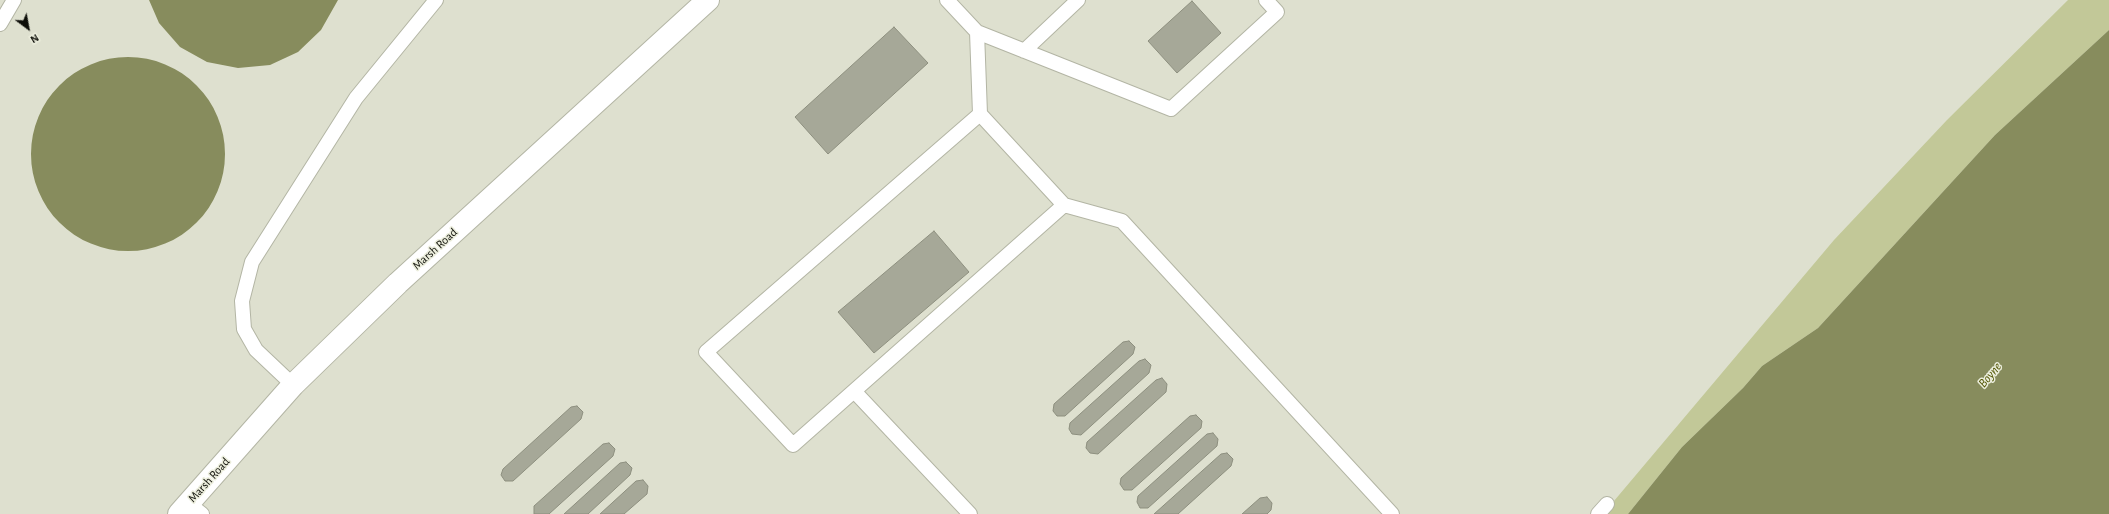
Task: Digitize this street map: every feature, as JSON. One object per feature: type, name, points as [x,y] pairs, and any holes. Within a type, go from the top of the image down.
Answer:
[{"type":"main road","name":"Marsh Road","points":[[190,510],[293,385],[398,283],[708,0]]},
{"type":"lane","points":[[0,24],[14,0]]},
{"type":"lane","points":[[293,385],[256,350],[244,329],[242,301],[252,262],[356,98],[436,0]]},
{"type":"lane","points":[[947,0],[977,32],[1171,109],[1277,12],[1266,0]]},
{"type":"lane","points":[[1024,51],[1078,0]]},
{"type":"lane","points":[[977,32],[980,114],[1064,205],[1122,221],[1392,514]]},
{"type":"lane","points":[[980,114],[706,352],[793,445],[1064,205]]},
{"type":"lane","points":[[854,391],[970,514]]},
{"type":"shaded area","points":[[2068,0],[2109,0],[2109,30],[1995,135],[1818,328],[1762,366],[1743,388],[1682,447],[1628,514],[1603,514],[1834,240],[1947,120]]},
{"type":"water","points":[[149,0],[338,0],[321,30],[298,52],[270,65],[238,68],[207,62],[180,47],[159,23]]},
{"type":"water","name":"Boyne","points":[[2109,30],[2109,514],[1628,514],[1682,447],[1743,388],[1762,366],[1818,328],[1995,135]]},
{"type":"water","points":[[118,57],[138,57],[156,61],[174,68],[197,85],[209,100],[218,117],[225,144],[225,164],[218,191],[209,208],[197,223],[182,235],[165,244],[138,251],[118,251],[100,247],[82,240],[66,229],[53,216],[42,200],[35,182],[31,164],[31,144],[35,126],[42,108],[53,92],[66,79],[82,68],[100,61]]},
{"type":"building","points":[[1192,1],[1221,33],[1177,73],[1148,41]]},
{"type":"building","points":[[894,27],[928,63],[828,154],[795,117]]},
{"type":"building","points":[[934,231],[969,272],[874,353],[838,312]]},
{"type":"building","points":[[1129,341],[1135,347],[1133,354],[1065,416],[1057,416],[1053,411],[1054,404],[1123,342]]},
{"type":"building","points":[[1145,359],[1151,365],[1149,373],[1081,435],[1072,434],[1069,429],[1070,423],[1139,361]]},
{"type":"building","points":[[1162,378],[1167,384],[1166,392],[1098,454],[1090,453],[1086,448],[1087,442],[1156,380]]},
{"type":"building","points":[[577,406],[583,412],[581,419],[513,481],[505,481],[501,475],[503,469],[571,407]]},
{"type":"building","points":[[1196,415],[1202,421],[1201,428],[1132,490],[1124,490],[1120,484],[1121,478],[1190,416]]},
{"type":"building","points":[[1213,433],[1218,439],[1217,446],[1148,508],[1140,508],[1137,502],[1138,496],[1207,434]]},
{"type":"building","points":[[609,443],[615,449],[613,456],[549,514],[534,514],[534,506],[603,444]]},
{"type":"building","points":[[1227,453],[1233,459],[1231,466],[1178,514],[1154,514],[1221,454]]},
{"type":"building","points":[[626,462],[632,468],[630,475],[588,514],[564,514],[620,463]]},
{"type":"building","points":[[643,480],[648,486],[647,494],[624,514],[600,514],[636,481]]},
{"type":"building","points":[[1267,497],[1272,503],[1271,510],[1267,514],[1242,514],[1260,498]]}]
